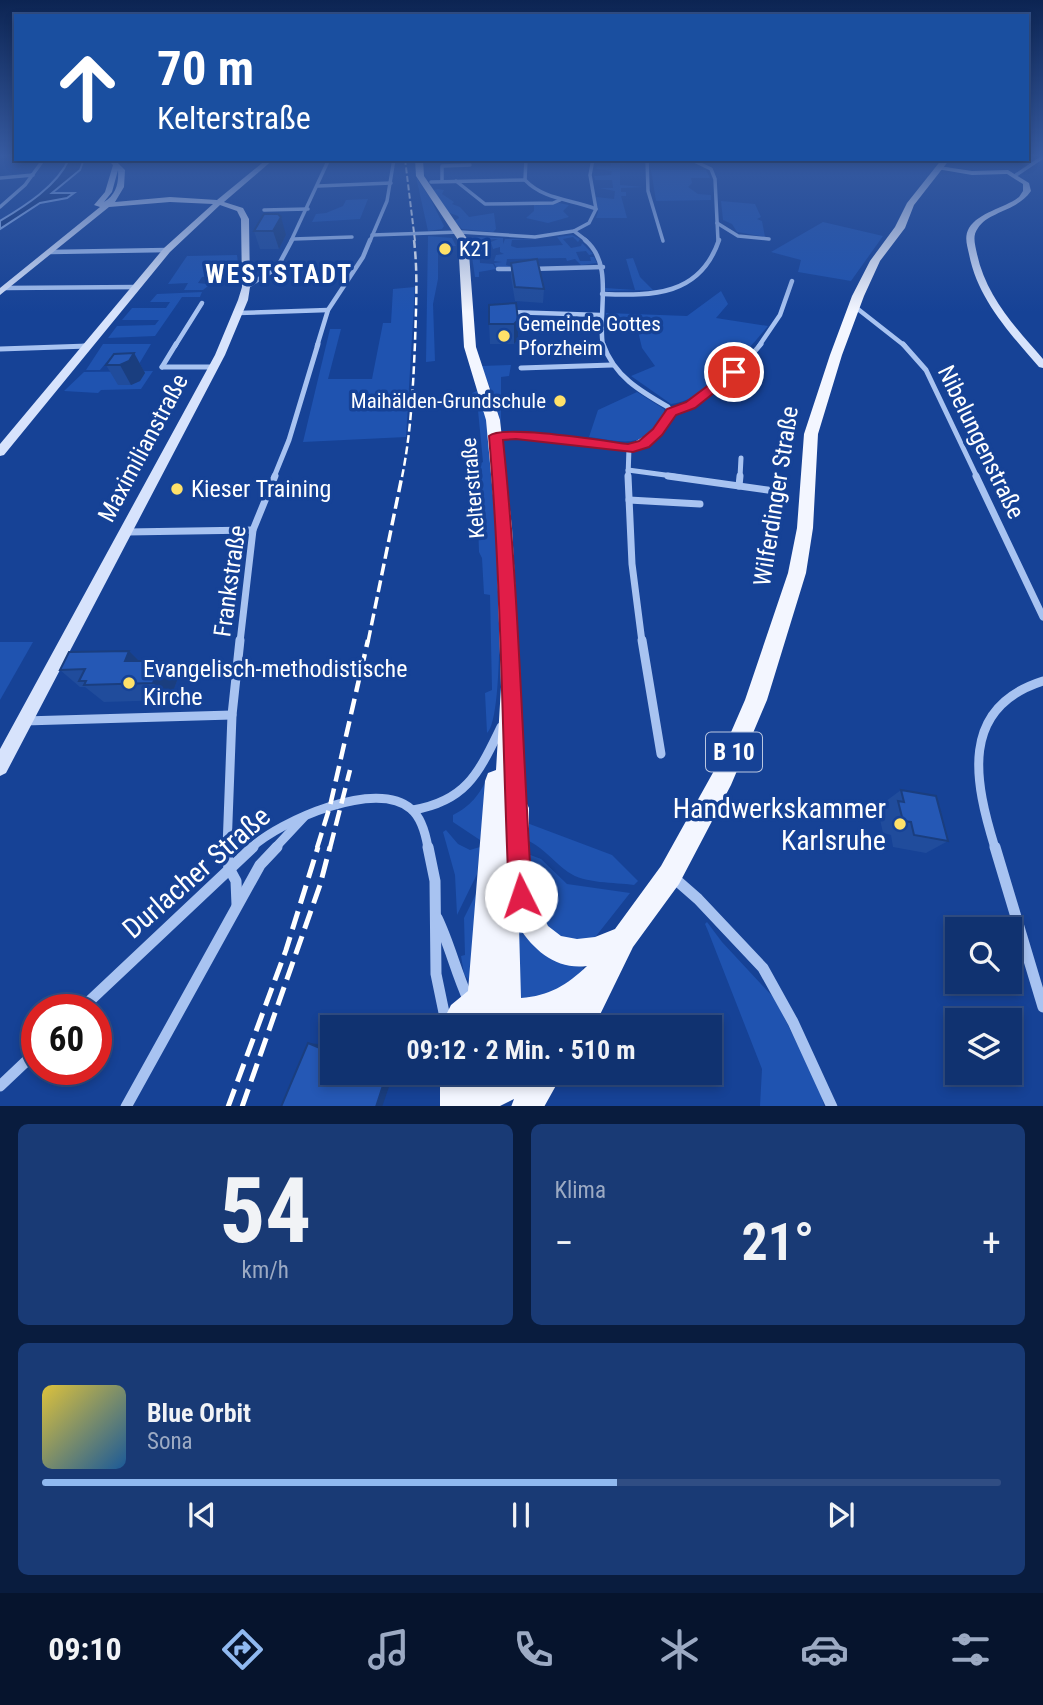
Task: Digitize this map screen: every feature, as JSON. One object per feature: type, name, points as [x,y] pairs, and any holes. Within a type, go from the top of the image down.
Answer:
[{"type":"main road","points":[[59,245],[95,209]]},
{"type":"main road","points":[[2,290],[103,209]]},
{"type":"main road","points":[[0,452],[167,250],[212,209]]},
{"type":"main road","points":[[235,209],[240,210]]},
{"type":"main road","name":"Kelterstraße","points":[[443,209],[460,232],[466,259],[470,347],[493,420],[504,528],[508,662],[504,842],[491,1013]]},
{"type":"main road","name":"Wilferdinger Straße","points":[[565,1015],[584,988],[609,964],[624,938],[670,875],[723,777],[756,700],[783,624],[803,548],[811,434],[854,306],[870,270],[900,229],[908,209]]},
{"type":"main road","points":[[1005,209],[978,223],[971,231],[970,238],[981,284],[988,300],[1043,365]]},
{"type":"main road","points":[[206,214],[240,210]]},
{"type":"main road","name":"Maximilianstraße","points":[[0,767],[213,367],[238,313],[246,287],[245,219],[240,210]]},
{"type":"main road","points":[[506,725],[521,896],[531,924],[546,941],[577,953],[591,951],[624,938]]},
{"type":"main road","name":"B 10","points":[[585,1015],[609,964]]},
{"type":"main road","name":"Wilferdinger Straße","points":[[491,1013],[540,1011],[554,1007],[584,988]]},
{"type":"main road","points":[[454,1106],[455,1085]]},
{"type":"main road","points":[[465,1085],[478,1094],[509,1092]]},
{"type":"street","points":[[264,209],[281,209]]},
{"type":"street","points":[[246,287],[277,268],[308,209]]},
{"type":"street","name":"Frankstraße","points":[[236,905],[236,881],[229,867],[225,836],[232,715],[253,530],[289,440],[328,310],[363,257],[384,209]]},
{"type":"street","points":[[372,236],[460,232],[535,237],[574,232],[589,223],[596,209]]},
{"type":"street","points":[[652,209],[663,242]]},
{"type":"street","points":[[602,294],[664,292],[691,281],[718,246],[717,209]]},
{"type":"street","points":[[718,223],[738,236],[769,239]]},
{"type":"street","points":[[574,232],[582,236],[600,257],[603,267],[601,340],[612,365],[671,412]]},
{"type":"street","points":[[293,239],[352,237]]},
{"type":"street","points":[[50,252],[167,250]]},
{"type":"street","points":[[498,269],[603,267]]},
{"type":"street","points":[[495,436],[516,435],[629,449],[644,444],[657,432],[671,412],[691,405],[748,361],[776,325],[792,281]]},
{"type":"street","points":[[2,290],[138,287]]},
{"type":"street","points":[[202,303],[162,368],[213,367]]},
{"type":"street","name":"Nibelungenstraße","points":[[854,306],[879,323],[912,352],[926,370],[1043,617]]},
{"type":"street","points":[[238,313],[328,310]]},
{"type":"street","points":[[504,313],[600,315]]},
{"type":"street","points":[[2,350],[89,346]]},
{"type":"street","points":[[521,368],[612,365]]},
{"type":"street","points":[[629,449],[629,500],[639,621],[661,754]]},
{"type":"street","points":[[738,486],[741,458]]},
{"type":"street","points":[[628,470],[775,491]]},
{"type":"street","points":[[629,500],[700,504]]},
{"type":"street","points":[[127,531],[253,530]]},
{"type":"street","points":[[1043,681],[1020,690],[1001,706],[986,729],[977,764],[985,815],[1043,1007]]},
{"type":"street","points":[[24,721],[232,715]]},
{"type":"street","name":"Kelterstraße","points":[[413,810],[442,804],[465,791],[506,725]]},
{"type":"street","name":"Durlacher Straße","points":[[97,994],[229,867],[256,844],[306,814],[374,797],[400,802],[413,810]]},
{"type":"street","points":[[413,810],[425,832],[430,851],[437,918],[434,950],[445,1015]]},
{"type":"street","points":[[127,1106],[260,865],[306,814]]},
{"type":"street","points":[[670,875],[698,899],[763,968],[793,1022],[832,1106]]},
{"type":"street","points":[[437,918],[451,947],[455,971],[491,1013]]},
{"type":"street","points":[[0,1086],[21,1066]]},
{"type":"shaded area","points":[[20,209],[31,209],[0,229],[0,221]]},
{"type":"shaded area","points":[[337,209],[364,209],[360,219],[312,222],[316,214]]},
{"type":"shaded area","points":[[423,209],[435,209],[444,226],[442,229],[428,231]]},
{"type":"shaded area","points":[[445,209],[461,209],[469,217],[494,213],[496,229],[493,232],[462,229],[454,221],[458,216]]},
{"type":"shaded area","points":[[534,209],[565,209],[563,211],[569,217],[548,223],[526,218]]},
{"type":"shaded area","points":[[598,209],[624,209],[627,218],[596,218]]},
{"type":"shaded area","points":[[722,209],[757,209],[761,217],[757,219],[762,221],[765,237],[737,232],[732,224],[723,220]]},
{"type":"shaded area","points":[[823,222],[883,236],[851,281],[798,272],[801,260],[771,252]]},
{"type":"shaded area","points":[[572,235],[580,239],[578,242],[573,237],[563,239],[571,248],[581,246],[582,243],[593,254],[589,255],[586,251],[576,252],[580,261],[591,261],[590,257],[594,257],[597,263],[581,265],[575,259],[567,261],[566,258],[507,259],[506,265],[513,267],[496,267],[494,263],[502,262],[494,261],[496,255],[504,254],[500,252],[500,247],[493,249],[491,242],[498,239],[479,240],[480,263],[493,264],[496,269],[479,272],[479,277],[475,277],[470,243],[472,238],[503,238],[503,244],[505,239],[545,239],[512,240],[511,246],[517,248],[563,245],[557,237]]},
{"type":"shaded area","points":[[428,236],[452,238],[456,246],[438,246],[438,279],[433,304],[435,361],[426,362]]},
{"type":"shaded area","points":[[237,255],[238,263],[207,264],[204,269],[237,268],[238,276],[202,277],[198,283],[208,286],[203,290],[184,290],[188,283],[168,284],[187,256]]},
{"type":"shaded area","points":[[633,258],[640,277],[653,290],[606,291],[605,288],[635,290],[626,259]]},
{"type":"shaded area","points":[[415,287],[406,437],[303,442],[330,329],[341,329],[328,379],[372,379],[383,323],[391,323],[393,289]]},
{"type":"shaded area","points":[[721,291],[728,304],[716,318],[768,326],[724,373],[697,394],[671,404],[631,376],[655,366],[642,348],[637,327],[606,324],[606,313],[687,316]]},
{"type":"shaded area","points":[[202,292],[200,297],[182,297],[155,336],[108,338],[117,326],[155,325],[159,320],[122,320],[132,308],[166,308],[170,302],[150,302],[157,294]]},
{"type":"shaded area","points":[[103,344],[151,344],[136,369],[124,358],[110,358],[100,370],[86,370]]},
{"type":"shaded area","points":[[511,365],[509,376],[501,377],[501,423],[481,366]]},
{"type":"shaded area","points":[[153,371],[141,389],[101,390],[98,393],[64,391],[84,372]]},
{"type":"shaded area","points":[[477,391],[488,422],[498,536],[498,683],[494,716],[487,733],[485,693],[492,690],[490,595],[484,594],[482,558],[479,552],[476,466],[483,462],[477,400],[471,400],[472,393]]},
{"type":"shaded area","points":[[637,392],[664,409],[665,414],[656,426],[632,441],[589,437],[598,410]]},
{"type":"shaded area","points":[[0,642],[33,642],[0,700]]},
{"type":"shaded area","points":[[488,777],[480,840],[453,822],[453,815],[474,799]]},
{"type":"shaded area","points":[[527,823],[612,855],[638,881],[634,885],[591,881],[575,876],[529,841]]},
{"type":"shaded area","points":[[446,830],[458,844],[470,850],[480,847],[477,874],[457,915],[455,875],[443,832]]},
{"type":"shaded area","points":[[525,853],[541,859],[567,884],[630,893],[589,945],[551,934],[535,914]]},
{"type":"shaded area","points":[[481,884],[473,986],[464,974],[461,956],[465,955],[464,918]]},
{"type":"shaded area","points":[[517,905],[583,968],[583,975],[526,1005],[517,995]]},
{"type":"shaded area","points":[[707,922],[775,999],[820,1090],[824,1106],[760,1106],[762,1069],[705,924]]},
{"type":"building","points":[[264,214],[278,214],[281,217],[273,231],[254,231]]},
{"type":"building","points":[[537,259],[544,289],[515,287],[511,263]]},
{"type":"building","points":[[516,303],[518,320],[514,324],[489,324],[489,305]]},
{"type":"building","points":[[134,353],[129,361],[120,365],[106,365],[114,354]]},
{"type":"building","points":[[129,651],[125,661],[162,661],[153,683],[84,685],[86,681],[79,681],[85,669],[60,670],[69,652]]},
{"type":"building","points":[[901,790],[936,796],[948,841],[914,835],[911,822],[903,821],[898,801],[904,802]]},
{"type":"building","points":[[308,1043],[320,1048],[320,1085],[383,1085],[376,1106],[281,1106]]},
{"type":"railway","points":[[411,209],[415,241]]},
{"type":"railway","points":[[402,477],[410,427],[413,377],[416,291],[414,240]]},
{"type":"railway","points":[[368,642],[402,476]]},
{"type":"railway","points":[[317,848],[330,806],[368,640]]},
{"type":"railway","points":[[330,848],[350,770]]},
{"type":"railway","points":[[228,1106],[286,950],[318,847]]},
{"type":"railway","points":[[242,1106],[320,885],[330,847]]},
{"type":"place","name":"K21","points":[[445,249]]},
{"type":"place","name":"Gemeinde Gottes Pforzheim","points":[[504,336]]},
{"type":"place","name":"Maihälden-Grundschule","points":[[560,401]]},
{"type":"place","name":"Kieser Training","points":[[177,489]]},
{"type":"place","name":"Evangelisch-methodistische Kirche","points":[[129,683]]},
{"type":"place","name":"Handwerkskammer Karlsruhe","points":[[900,824]]},
{"type":"district","name":"WESTSTADT","points":[[279,274]]},
{"type":"route","points":[[521,896],[508,662],[503,506],[495,436],[516,435],[629,449],[644,444],[657,432],[671,412],[691,405],[734,372]]}]
